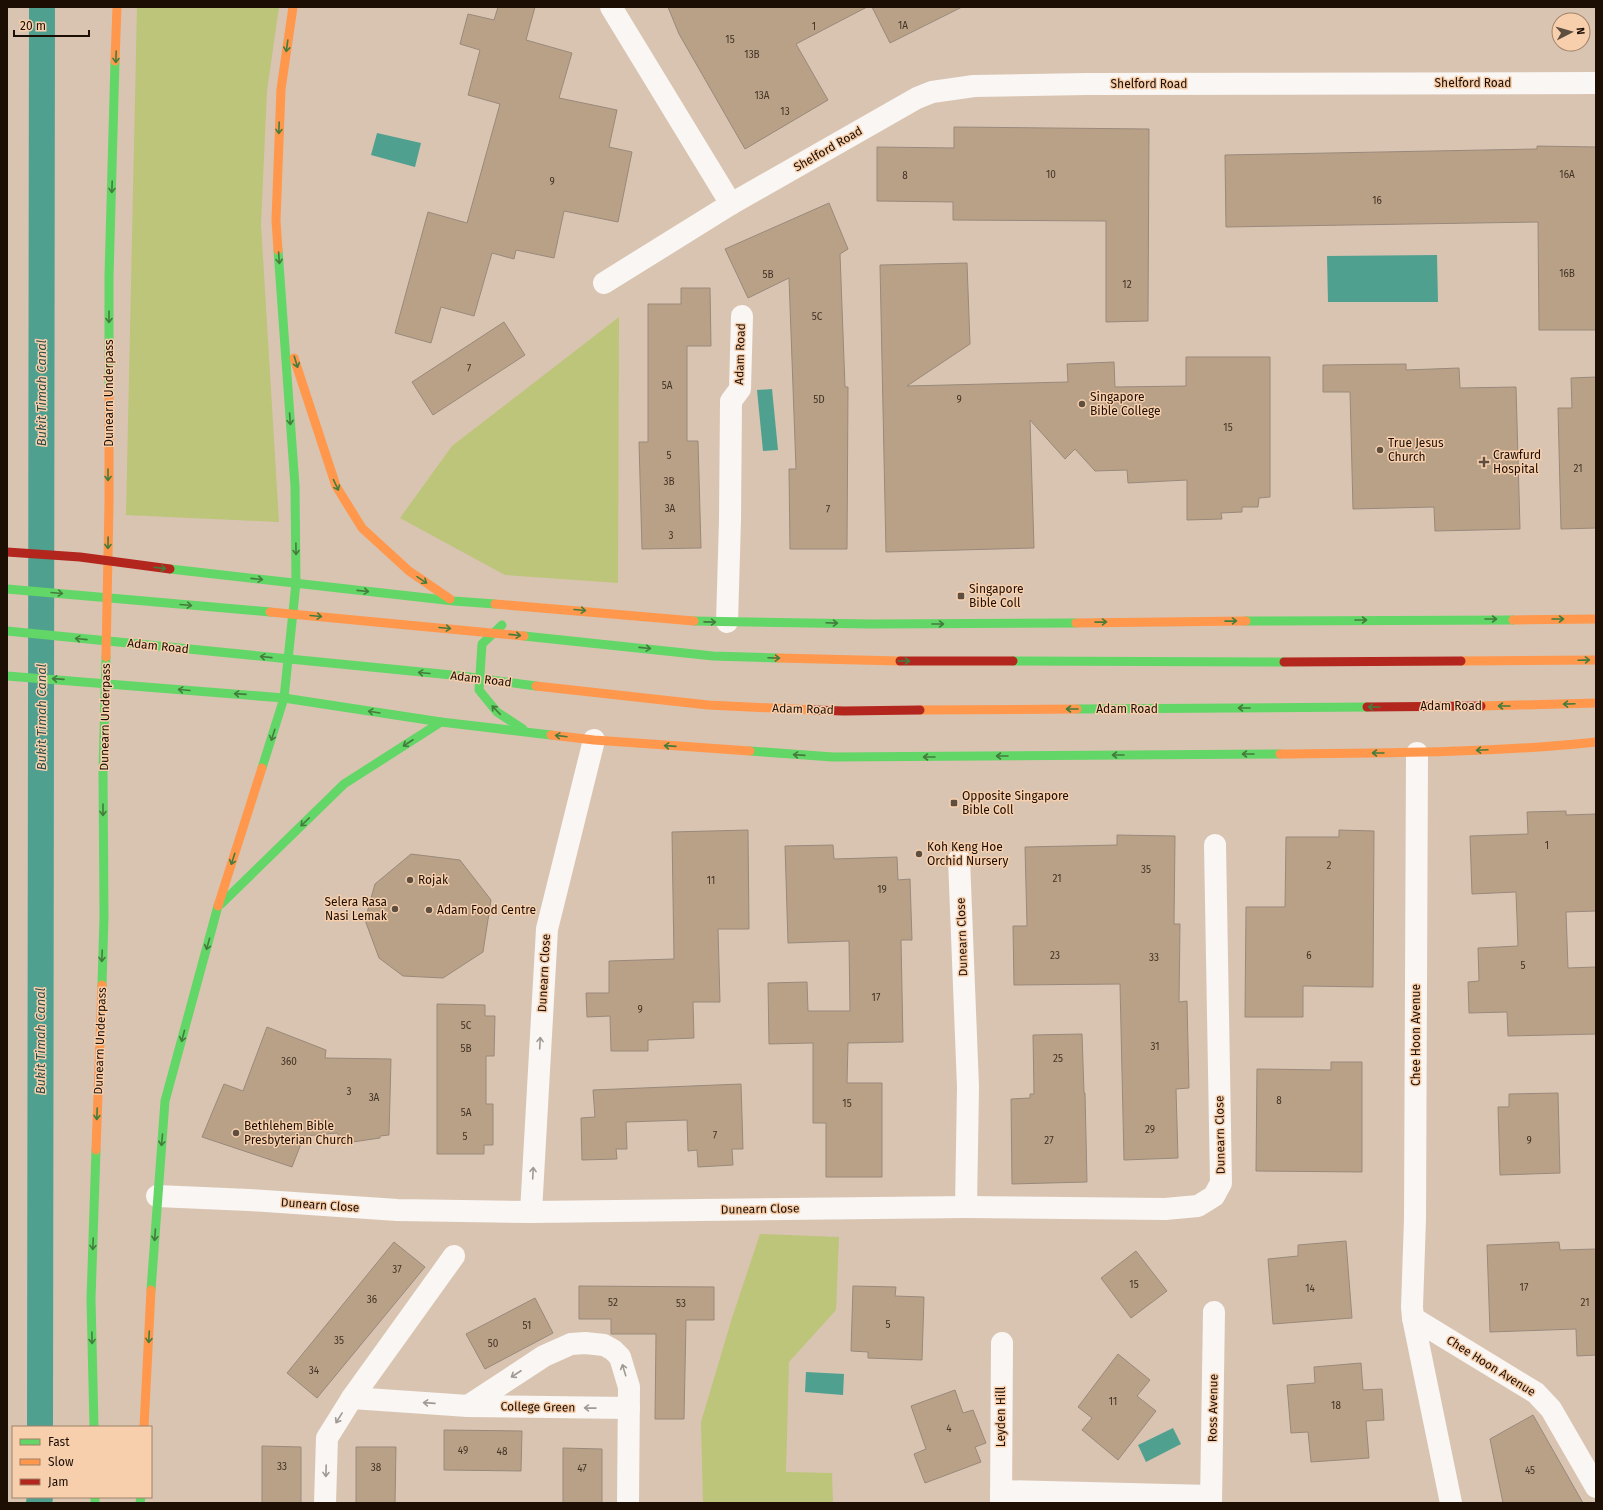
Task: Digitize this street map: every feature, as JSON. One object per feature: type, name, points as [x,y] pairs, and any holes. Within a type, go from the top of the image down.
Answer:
[{"type":"highway","name":"Dunearn Underpass","points":[[94,1426],[91,1299],[104,917],[103,771],[109,504],[109,276],[117,7]]},
{"type":"highway","points":[[144,1426],[157,1196],[165,1101],[218,906],[284,698],[296,583],[295,486],[276,212],[281,89],[293,7]]},
{"type":"highway","points":[[284,324],[321,443],[336,486],[343,498],[362,528],[368,534],[409,571],[454,601]]},
{"type":"highway","points":[[7,552],[80,558],[454,601],[541,607],[705,622],[728,613],[794,622],[871,624],[1596,619]]},
{"type":"highway","points":[[7,589],[463,629],[713,656],[846,661],[1596,660]]},
{"type":"highway","points":[[519,614],[541,607]]},
{"type":"highway","points":[[507,621],[482,644],[479,690],[497,712],[528,732]]},
{"type":"highway","name":"Adam Road","points":[[11,632],[462,676],[571,691],[716,706],[844,711],[1543,705],[1596,703]]},
{"type":"highway","points":[[7,676],[284,698],[441,722],[594,740],[833,757],[1417,753],[1596,742]]},
{"type":"highway","points":[[218,906],[344,784],[441,722]]},
{"type":"street","points":[[611,7],[731,204]]},
{"type":"street","name":"Shelford Road","points":[[604,283],[731,204],[917,98],[932,92],[974,86],[1087,84],[1596,83]]},
{"type":"street","name":"Adam Road","points":[[728,613],[731,401],[740,389],[742,316]]},
{"type":"street","name":"Dunearn Close","points":[[531,1212],[547,929],[594,740]]},
{"type":"street","name":"Chee Hoon Avenue","points":[[1417,753],[1415,1219],[1413,1318],[1451,1503]]},
{"type":"street","name":"Dunearn Close","points":[[157,1196],[249,1200],[397,1210],[531,1212],[966,1207],[1165,1210],[1198,1206],[1214,1196],[1221,1183],[1215,845]]},
{"type":"street","name":"Dunearn Close","points":[[959,859],[968,1087],[966,1207]]},
{"type":"street","points":[[325,1503],[327,1438],[352,1398],[454,1256]]},
{"type":"street","name":"Ross Avenue","points":[[1211,1499],[1214,1312]]},
{"type":"street","name":"Chee Hoon Avenue","points":[[1413,1318],[1536,1394],[1551,1409],[1596,1487]]},
{"type":"street","points":[[468,1406],[544,1356],[571,1344],[586,1343],[604,1345],[613,1350],[620,1357],[629,1387],[628,1503]]},
{"type":"street","name":"Leyden Hill","points":[[1002,1343],[1001,1497],[1211,1499]]},
{"type":"street","name":"College Green","points":[[352,1398],[468,1406],[629,1408]]},
{"type":"green space","points":[[137,7],[279,7],[267,91],[261,224],[279,522],[126,515]]},
{"type":"green space","points":[[619,317],[618,583],[505,575],[400,518],[452,446]]},
{"type":"green space","points":[[760,1234],[839,1237],[836,1310],[789,1362],[786,1472],[832,1473],[833,1503],[703,1503],[701,1422],[732,1318]]},
{"type":"water","points":[[377,133],[421,143],[415,167],[371,155]]},
{"type":"water","points":[[1437,255],[1438,302],[1328,302],[1327,256]]},
{"type":"water","points":[[772,389],[778,450],[763,451],[757,390]]},
{"type":"water","points":[[806,1372],[844,1374],[843,1395],[805,1392]]},
{"type":"water","points":[[1173,1428],[1181,1444],[1146,1462],[1138,1445]]},
{"type":"building","points":[[498,7],[535,7],[526,40],[572,53],[559,98],[617,110],[609,147],[632,152],[618,222],[564,211],[554,258],[516,250],[514,259],[492,253],[474,316],[441,307],[431,343],[395,333],[428,212],[467,223],[500,104],[468,95],[480,50],[460,44],[468,14],[494,20]]},
{"type":"building","points":[[668,7],[867,7],[796,44],[828,100],[745,149],[679,34]]},
{"type":"building","points":[[872,7],[962,7],[890,43]]},
{"type":"building","points":[[954,127],[1149,129],[1148,321],[1106,322],[1106,221],[953,220],[953,202],[877,201],[877,147],[954,148]]},
{"type":"building","points":[[1537,146],[1596,147],[1596,330],[1539,330],[1538,222],[1226,227],[1225,155],[1537,149]]},
{"type":"building","points":[[829,203],[848,249],[840,254],[845,387],[848,387],[847,549],[790,549],[789,469],[796,469],[789,278],[748,298],[725,249]]},
{"type":"building","points":[[967,263],[970,344],[907,386],[1068,382],[1067,364],[1114,362],[1115,387],[1186,386],[1186,357],[1270,357],[1270,497],[1259,498],[1258,507],[1242,507],[1242,512],[1221,513],[1222,519],[1187,520],[1187,480],[1128,483],[1127,470],[1095,471],[1075,449],[1065,459],[1030,420],[1034,548],[886,552],[880,265]]},
{"type":"building","points":[[681,288],[710,288],[711,346],[687,346],[687,441],[698,441],[701,548],[642,549],[639,442],[648,442],[648,304],[681,304]]},
{"type":"building","points":[[504,322],[525,355],[433,415],[412,382]]},
{"type":"building","points":[[1406,364],[1406,370],[1459,368],[1460,388],[1516,387],[1520,529],[1435,531],[1434,507],[1353,509],[1350,392],[1323,392],[1323,365]]},
{"type":"building","points":[[1596,377],[1596,528],[1561,529],[1558,408],[1572,408],[1571,378]]},
{"type":"building","points":[[1566,811],[1566,815],[1596,814],[1596,911],[1566,912],[1568,968],[1596,967],[1596,1034],[1508,1036],[1507,1012],[1469,1013],[1468,982],[1479,981],[1478,948],[1518,946],[1516,892],[1472,894],[1470,836],[1528,834],[1527,812]]},
{"type":"building","points":[[748,830],[749,929],[718,929],[720,1002],[693,1002],[694,1038],[648,1040],[648,1051],[611,1051],[610,1016],[587,1017],[586,993],[609,993],[609,961],[674,959],[672,832]]},
{"type":"building","points":[[1339,830],[1374,831],[1373,987],[1303,986],[1303,1017],[1245,1017],[1246,907],[1285,907],[1286,837],[1339,837]]},
{"type":"building","points":[[1117,835],[1175,836],[1174,924],[1180,924],[1179,1002],[1187,1001],[1189,1088],[1176,1089],[1178,1158],[1124,1160],[1120,984],[1014,985],[1013,926],[1027,926],[1025,847],[1117,845]]},
{"type":"building","points":[[833,845],[834,859],[897,857],[898,880],[910,879],[912,940],[901,940],[903,1042],[848,1043],[847,1083],[882,1083],[882,1177],[826,1177],[826,1123],[813,1123],[813,1043],[769,1044],[768,983],[807,982],[808,1011],[850,1011],[849,941],[788,943],[785,846]]},
{"type":"building","name":"Adam Food Centre","points":[[411,854],[460,860],[491,900],[483,952],[443,978],[403,976],[379,958],[365,920],[375,884]]},
{"type":"building","points":[[437,1004],[485,1005],[485,1016],[495,1016],[494,1056],[486,1056],[486,1104],[493,1104],[493,1145],[484,1145],[484,1154],[437,1154]]},
{"type":"building","points":[[267,1027],[326,1050],[325,1058],[391,1059],[389,1135],[380,1136],[380,1138],[339,1144],[338,1133],[304,1136],[292,1167],[202,1137],[224,1084],[243,1091]]},
{"type":"building","points":[[1082,1034],[1087,1182],[1012,1184],[1011,1099],[1030,1098],[1030,1094],[1034,1094],[1033,1035]]},
{"type":"building","points":[[1331,1062],[1362,1062],[1362,1172],[1256,1171],[1257,1069],[1331,1070]]},
{"type":"building","points":[[741,1084],[743,1149],[732,1149],[733,1165],[698,1167],[697,1150],[688,1151],[687,1120],[626,1122],[627,1149],[616,1149],[617,1159],[582,1160],[581,1118],[595,1117],[593,1090]]},
{"type":"building","points":[[1558,1093],[1560,1173],[1500,1175],[1498,1107],[1509,1107],[1509,1094]]},
{"type":"building","points":[[1346,1241],[1352,1318],[1273,1324],[1268,1259],[1298,1256],[1298,1245]]},
{"type":"building","points":[[394,1242],[425,1267],[317,1398],[287,1373]]},
{"type":"building","points":[[1559,1242],[1560,1250],[1596,1249],[1596,1355],[1577,1356],[1576,1329],[1490,1332],[1487,1245]]},
{"type":"building","points":[[1136,1251],[1167,1291],[1131,1318],[1101,1278]]},
{"type":"building","points":[[579,1286],[714,1287],[714,1320],[686,1320],[684,1419],[655,1419],[656,1334],[611,1334],[611,1319],[579,1319]]},
{"type":"building","points":[[853,1286],[896,1287],[895,1296],[924,1297],[922,1360],[868,1358],[868,1352],[851,1351]]},
{"type":"building","points":[[535,1298],[553,1333],[485,1369],[466,1334]]},
{"type":"building","points":[[1118,1354],[1150,1380],[1137,1396],[1156,1411],[1118,1460],[1082,1430],[1092,1418],[1078,1407]]},
{"type":"building","points":[[1361,1363],[1363,1390],[1382,1389],[1384,1420],[1366,1421],[1369,1458],[1311,1462],[1308,1432],[1291,1433],[1287,1385],[1315,1383],[1314,1367]]},
{"type":"building","points":[[955,1390],[963,1413],[973,1410],[986,1443],[975,1447],[981,1462],[925,1483],[914,1454],[926,1449],[911,1406]]},
{"type":"building","points":[[1533,1415],[1583,1503],[1503,1503],[1490,1439]]},
{"type":"building","points":[[444,1430],[522,1431],[521,1471],[444,1470]]},
{"type":"building","points":[[262,1446],[301,1447],[301,1503],[262,1503]]},
{"type":"building","points":[[356,1447],[396,1447],[395,1503],[356,1503]]},
{"type":"building","points":[[563,1448],[602,1449],[602,1503],[563,1503]]},
{"type":"waterway","name":"Bukit Timah Canal","points":[[40,1426],[42,7]]},
{"type":"waterway","name":"Bukit Timah Canal","points":[[39,1503],[40,1498]]},
{"type":"traffic: fast","points":[[109,394],[109,276],[115,61]]},
{"type":"traffic: fast","points":[[262,768],[284,698],[296,583],[295,486],[278,250]]},
{"type":"traffic: fast","points":[[170,569],[454,601],[495,604]]},
{"type":"traffic: fast","points":[[7,589],[270,612]]},
{"type":"traffic: fast","points":[[1246,621],[1513,620]]},
{"type":"traffic: fast","points":[[694,621],[871,624],[1076,623]]},
{"type":"traffic: fast","points":[[502,625],[482,644],[479,690],[497,712],[523,729]]},
{"type":"traffic: fast","points":[[7,631],[462,676],[536,686]]},
{"type":"traffic: fast","points":[[524,636],[713,656],[778,658]]},
{"type":"traffic: fast","points":[[102,985],[104,917],[103,771],[106,657]]},
{"type":"traffic: fast","points":[[1013,661],[1284,662]]},
{"type":"traffic: fast","points":[[7,676],[284,698],[441,722],[551,735]]},
{"type":"traffic: fast","points":[[1077,709],[1367,707]]},
{"type":"traffic: fast","points":[[221,904],[344,784],[441,722]]},
{"type":"traffic: fast","points":[[750,751],[833,757],[1280,754]]},
{"type":"traffic: fast","points":[[151,1290],[165,1101],[218,906]]},
{"type":"traffic: fast","points":[[94,1426],[91,1299],[96,1150]]},
{"type":"traffic: fast","points":[[95,1498],[95,1503]]},
{"type":"traffic: fast","points":[[140,1503],[141,1498]]},
{"type":"traffic: slow","points":[[115,61],[117,7]]},
{"type":"traffic: slow","points":[[278,250],[276,220],[281,89],[293,7]]},
{"type":"traffic: slow","points":[[294,358],[336,486],[362,528],[409,571],[450,599]]},
{"type":"traffic: slow","points":[[106,657],[109,504],[109,394]]},
{"type":"traffic: slow","points":[[495,604],[694,621]]},
{"type":"traffic: slow","points":[[270,612],[524,636]]},
{"type":"traffic: slow","points":[[1513,620],[1596,619]]},
{"type":"traffic: slow","points":[[1076,623],[1246,621]]},
{"type":"traffic: slow","points":[[778,658],[900,661]]},
{"type":"traffic: slow","points":[[1461,661],[1596,660]]},
{"type":"traffic: slow","points":[[536,686],[708,705],[813,710]]},
{"type":"traffic: slow","points":[[1481,706],[1596,703]]},
{"type":"traffic: slow","points":[[920,710],[1077,709]]},
{"type":"traffic: slow","points":[[551,735],[594,740],[750,751]]},
{"type":"traffic: slow","points":[[1280,754],[1398,753],[1478,750],[1557,746],[1596,742]]},
{"type":"traffic: slow","points":[[218,906],[262,768]]},
{"type":"traffic: slow","points":[[96,1150],[102,985]]},
{"type":"traffic: slow","points":[[144,1426],[151,1290]]},
{"type":"traffic: jam","points":[[7,552],[80,557],[170,569]]},
{"type":"traffic: jam","points":[[900,661],[1013,661]]},
{"type":"traffic: jam","points":[[1284,662],[1461,661]]},
{"type":"traffic: jam","points":[[1367,707],[1481,706]]},
{"type":"traffic: jam","points":[[813,710],[920,710]]},
{"type":"place","name":"Singapore Bible College","points":[[1082,404]]},
{"type":"place","name":"True Jesus Church","points":[[1380,450]]},
{"type":"place","name":"Crawfurd Hospital","points":[[1484,462]]},
{"type":"place","name":"Singapore Bible Coll","points":[[961,596]]},
{"type":"place","name":"Opposite Singapore Bible Coll","points":[[954,803]]},
{"type":"place","name":"Koh Keng Hoe Orchid Nursery","points":[[919,854]]},
{"type":"place","name":"Rojak","points":[[410,880]]},
{"type":"place","name":"Selera Rasa Nasi Lemak","points":[[395,909]]},
{"type":"place","name":"Adam Food Centre","points":[[429,910]]},
{"type":"place","name":"Bethlehem Bible Presbyterian Church","points":[[236,1133]]}]
